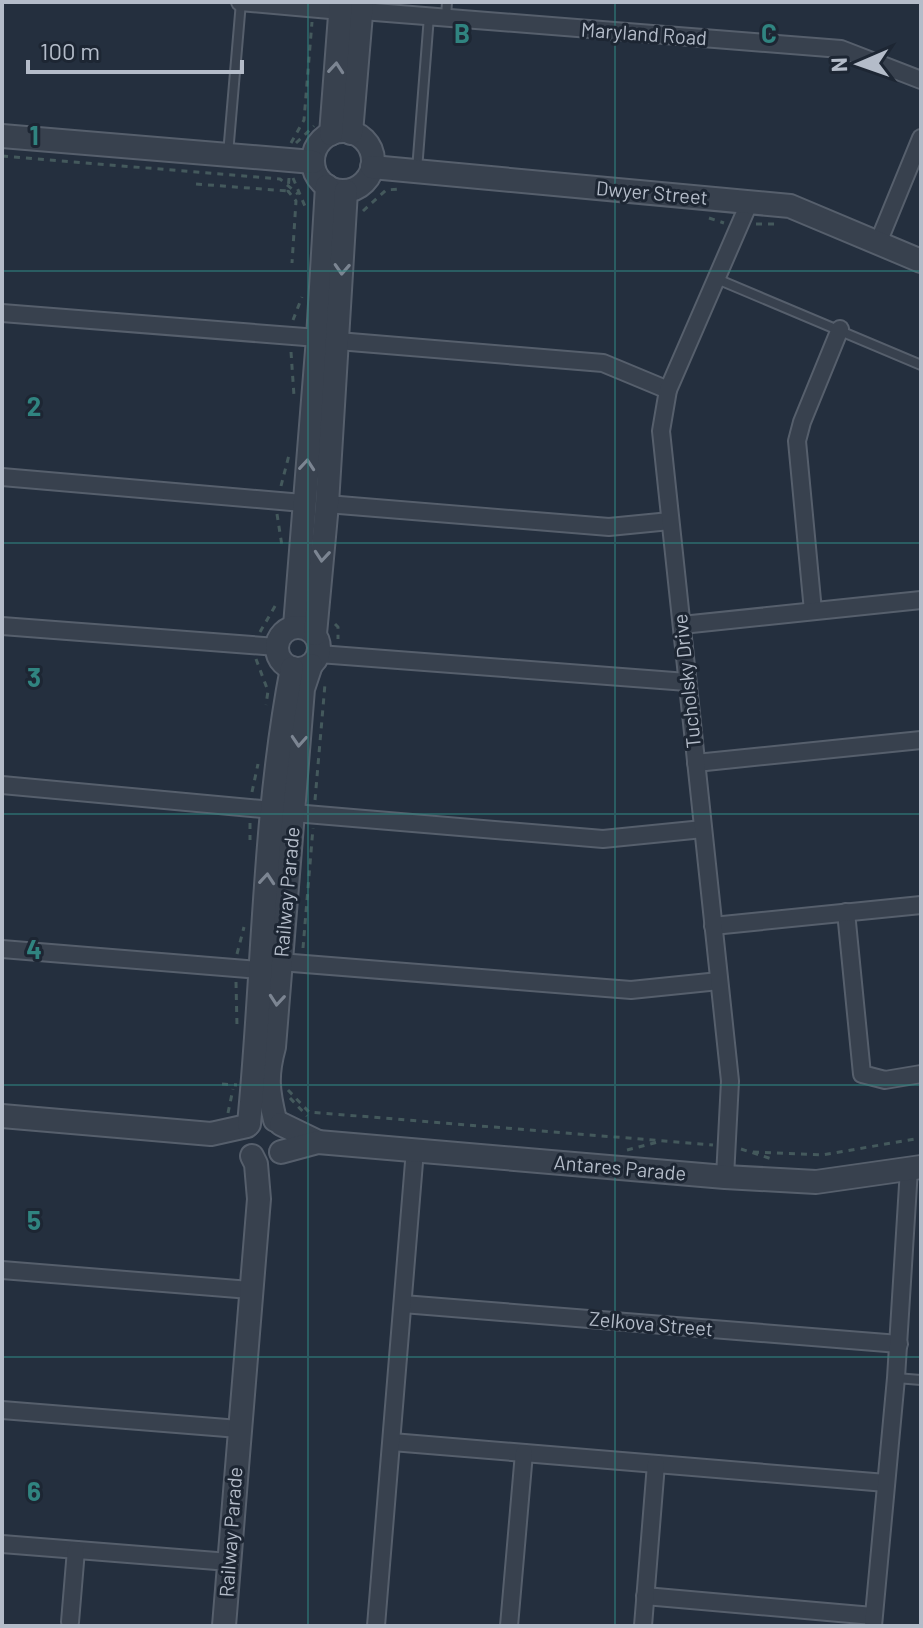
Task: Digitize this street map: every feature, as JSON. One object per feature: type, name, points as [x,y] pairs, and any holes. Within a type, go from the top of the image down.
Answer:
[{"type":"street","name":"Maryland Road","points":[[241,2],[313,9],[351,6],[440,12],[841,49],[921,80]]},
{"type":"street","points":[[299,161],[333,130],[351,6]]},
{"type":"street","points":[[2,136],[299,161],[315,171],[336,200],[363,183],[372,167],[370,148],[364,140],[333,130]]},
{"type":"street","points":[[878,243],[921,138]]},
{"type":"street","name":"Dwyer Street","points":[[372,167],[790,206],[921,261]]},
{"type":"street","name":"Railway Parade","points":[[241,1122],[270,966],[272,810],[285,703],[306,649],[327,504],[328,340],[336,200]]},
{"type":"street","name":"Tucholsky Drive","points":[[725,1177],[730,1081],[661,431],[668,390],[750,201]]},
{"type":"street","points":[[2,313],[603,363],[668,390]]},
{"type":"street","points":[[813,611],[797,441],[840,329]]},
{"type":"street","name":"Railway Parade","points":[[306,649],[303,503],[328,340]]},
{"type":"street","points":[[2,477],[303,503]]},
{"type":"street","points":[[327,504],[609,527],[670,521]]},
{"type":"street","points":[[682,625],[921,600]]},
{"type":"street","points":[[2,626],[267,646],[281,660],[306,649],[687,682]]},
{"type":"street","points":[[696,763],[921,740]]},
{"type":"street","points":[[2,785],[603,839],[703,829]]},
{"type":"street","points":[[713,926],[921,905]]},
{"type":"street","points":[[846,912],[862,1074],[885,1080],[921,1074]]},
{"type":"street","points":[[2,949],[237,968],[270,966],[631,990],[719,981]]},
{"type":"street","name":"Railway Parade","points":[[246,1090],[278,1122]]},
{"type":"street","points":[[2,1116],[203,1133],[226,1132],[241,1122],[261,1117],[278,1122],[286,1138],[279,1154],[265,1160],[225,1146],[203,1133]]},
{"type":"street","points":[[241,1122],[244,1144],[251,1155]]},
{"type":"street","name":"Antares Parade","points":[[278,1122],[318,1142]]},
{"type":"street","name":"Antares Parade","points":[[279,1154],[318,1142],[816,1182],[915,1168]]},
{"type":"street","points":[[376,1626],[415,1150]]},
{"type":"street","name":"Railway Parade","points":[[259,1199],[279,1154]]},
{"type":"street","name":"Railway Parade","points":[[224,1626],[259,1199],[256,1164],[251,1155]]},
{"type":"street","points":[[645,1596],[873,1621],[915,1168]]},
{"type":"street","points":[[2,1270],[250,1290]]},
{"type":"street","name":"Zelkova Street","points":[[403,1304],[899,1344]]},
{"type":"street","points":[[2,1410],[239,1429]]},
{"type":"street","points":[[392,1442],[886,1483]]},
{"type":"street","points":[[509,1626],[524,1453]]},
{"type":"street","points":[[643,1626],[656,1464]]},
{"type":"street","points":[[2,1544],[229,1562]]},
{"type":"street","points":[[70,1622],[76,1550]]},
{"type":"lane","points":[[228,155],[241,2]]},
{"type":"lane","points":[[417,171],[440,12]]},
{"type":"lane","points":[[717,279],[921,365]]},
{"type":"lane","points":[[896,1378],[921,1380]]},
{"type":"path","points":[[299,161],[291,143],[304,120],[313,9]]},
{"type":"path","points":[[288,188],[299,161],[295,145],[333,130]]},
{"type":"path","points":[[2,156],[280,179],[296,201],[292,263]]},
{"type":"path","points":[[299,161],[291,172],[309,216],[336,200],[359,215],[386,190],[400,189]]},
{"type":"path","points":[[196,184],[288,188],[298,194]]},
{"type":"path","points":[[702,216],[724,223],[790,224]]},
{"type":"path","points":[[293,405],[290,362],[293,322],[305,289]]},
{"type":"path","points":[[281,559],[282,544],[277,518],[291,450]]},
{"type":"path","points":[[264,718],[268,691],[256,664],[267,646],[260,628],[278,603],[279,588]]},
{"type":"path","points":[[251,848],[272,810],[253,783],[259,758]]},
{"type":"path","points":[[237,1026],[238,948],[245,917]]},
{"type":"path","points":[[241,1122],[246,1090],[289,1098],[310,1120]]},
{"type":"path","points":[[309,1112],[728,1146],[784,1163]]},
{"type":"path","points":[[749,1151],[822,1155],[921,1138]]},
{"type":"path","points":[[628,1150],[662,1141]]}]
